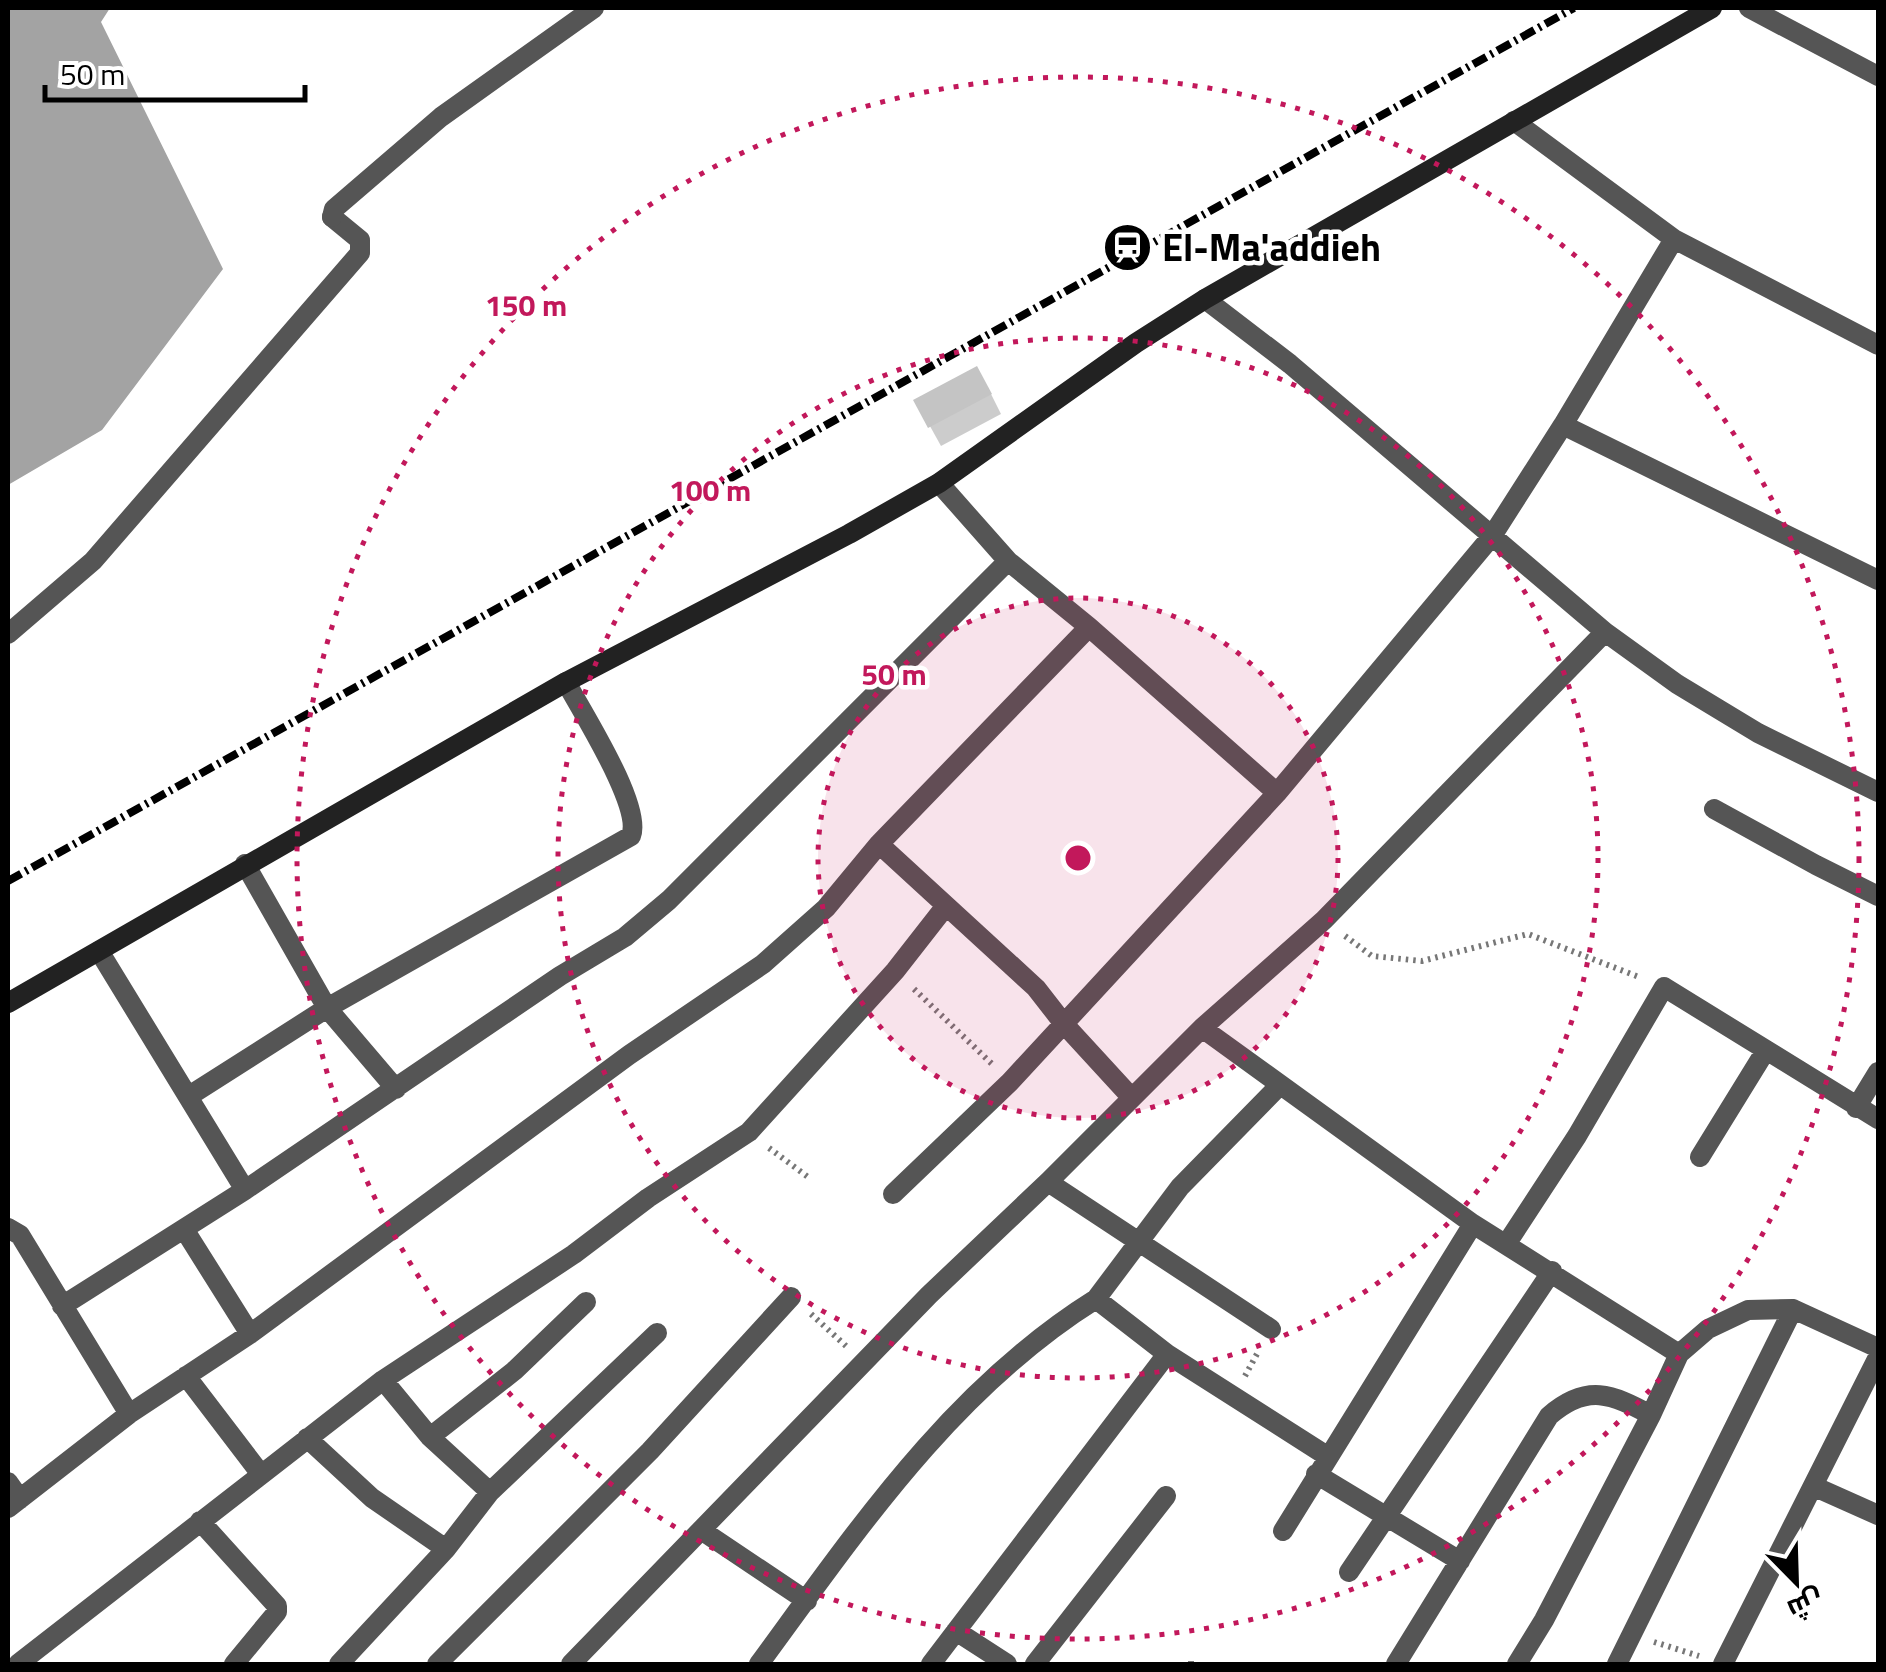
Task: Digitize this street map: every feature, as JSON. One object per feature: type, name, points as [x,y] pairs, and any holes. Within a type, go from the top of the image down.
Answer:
[{"type":"main road","points":[[8,1004],[566,682],[939,483],[1136,343],[1206,299],[1712,8]]},
{"type":"street","points":[[8,634],[93,561],[360,253],[360,240],[332,217],[334,209],[441,117],[594,8]]},
{"type":"street","points":[[1749,8],[1878,76]]},
{"type":"street","points":[[1514,121],[1674,239],[1878,345]]},
{"type":"street","points":[[893,1194],[1010,1082],[1277,793],[1492,536],[1674,239]]},
{"type":"street","points":[[1206,299],[1290,364],[1605,632],[1678,684],[1758,733],[1878,792]]},
{"type":"street","points":[[1563,425],[1878,580]]},
{"type":"street","points":[[939,483],[1008,561],[1089,626],[1277,793]]},
{"type":"street","points":[[62,1306],[245,1190],[560,976],[625,938],[669,900],[1008,561]]},
{"type":"street","points":[[12,1496],[250,1334],[629,1055],[764,964],[826,908],[879,844],[1089,626]]},
{"type":"street","points":[[571,1664],[929,1295],[1202,1028],[1324,920],[1605,632]]},
{"type":"street","points":[[189,1096],[327,1008],[632,836],[635,819],[617,775],[566,682]]},
{"type":"street","points":[[1714,808],[1878,896]]},
{"type":"street","points":[[879,844],[1036,988],[1131,1097]]},
{"type":"street","points":[[245,864],[327,1008],[396,1089]]},
{"type":"street","points":[[18,1664],[383,1380],[749,1132],[895,971],[945,908]]},
{"type":"street","points":[[99,951],[245,1190]]},
{"type":"street","points":[[1506,1243],[1577,1136],[1664,987],[1878,1119]]},
{"type":"street","points":[[1202,1028],[1472,1224],[1680,1354]]},
{"type":"street","points":[[1700,1157],[1766,1050]]},
{"type":"street","points":[[1856,1108],[1878,1072]]},
{"type":"street","points":[[759,1664],[932,1436],[990,1378],[1067,1316],[1096,1299],[1180,1187],[1279,1086]]},
{"type":"street","points":[[1048,1182],[1270,1329]]},
{"type":"street","points":[[1283,1532],[1472,1224]]},
{"type":"street","points":[[8,1228],[20,1235],[130,1414]]},
{"type":"street","points":[[184,1229],[250,1334]]},
{"type":"street","points":[[1350,1572],[1552,1271]]},
{"type":"street","points":[[438,1664],[650,1451],[791,1297]]},
{"type":"street","points":[[1096,1299],[1166,1354],[1233,1397],[1386,1516],[1460,1561]]},
{"type":"street","points":[[430,1437],[514,1371],[586,1302]]},
{"type":"street","points":[[1617,1664],[1793,1309]]},
{"type":"street","points":[[1517,1664],[1544,1620],[1680,1354],[1708,1328],[1748,1310],[1793,1309],[1878,1348]]},
{"type":"street","points":[[338,1664],[446,1549],[490,1492],[657,1333]]},
{"type":"street","points":[[931,1664],[1166,1354]]},
{"type":"street","points":[[1723,1664],[1878,1357]]},
{"type":"street","points":[[186,1376],[260,1473]]},
{"type":"street","points":[[383,1380],[430,1437],[490,1492]]},
{"type":"street","points":[[1396,1664],[1549,1416],[1565,1402],[1612,1394],[1651,1415]]},
{"type":"street","points":[[307,1438],[372,1498],[446,1549]]},
{"type":"street","points":[[1813,1486],[1878,1515]]},
{"type":"street","points":[[1035,1664],[1166,1496]]},
{"type":"street","points":[[200,1521],[276,1606],[277,1612],[264,1630],[234,1664]]},
{"type":"street","points":[[701,1530],[807,1600]]},
{"type":"street","points":[[956,1632],[1007,1664]]},
{"type":"path","points":[[1324,920],[1372,956],[1422,961],[1528,934],[1664,987]]},
{"type":"path","points":[[895,971],[1010,1082]]},
{"type":"path","points":[[749,1132],[808,1178]]},
{"type":"path","points":[[791,1297],[864,1362]]},
{"type":"path","points":[[1233,1397],[1270,1329]]},
{"type":"path","points":[[1634,1636],[1723,1664]]},
{"type":"shaded area","points":[[8,8],[110,8],[101,22],[223,269],[102,430],[8,485]]},
{"type":"building","points":[[977,366],[992,394],[928,428],[913,400]]},
{"type":"railway","points":[[8,881],[1574,8]]},
{"type":"place","name":"El-Ma'addieh","points":[[1127,247]]}]
